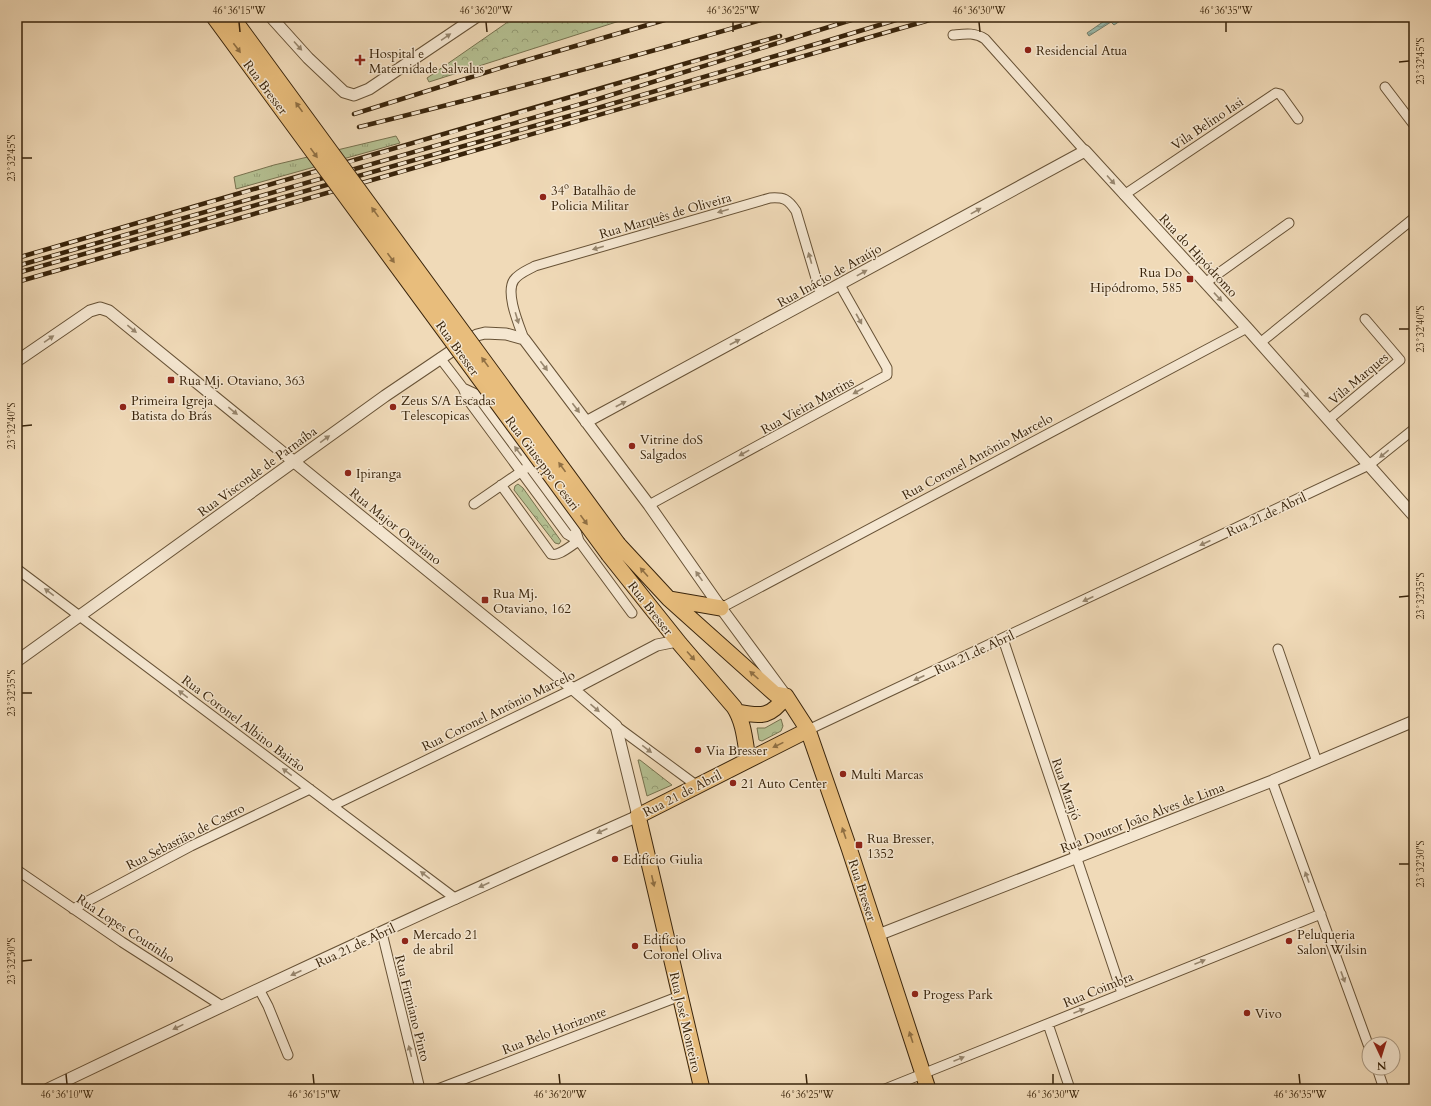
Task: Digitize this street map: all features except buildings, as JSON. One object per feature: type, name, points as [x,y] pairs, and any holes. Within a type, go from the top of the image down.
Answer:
[{"type":"main road","name":"Rua Bresser","points":[[214,17],[614,549],[775,694],[786,696],[808,730],[878,935],[928,1089]]},
{"type":"main road","name":"Rua Bresser","points":[[232,17],[614,549],[666,626],[677,641],[722,691],[738,712],[748,760]]},
{"type":"main road","points":[[669,599],[721,608]]},
{"type":"main road","points":[[738,712],[754,716],[767,714],[775,709],[786,696]]},
{"type":"main road","name":"Rua 21 de Abril","points":[[638,816],[808,730]]},
{"type":"main road","name":"Rua José Monteiro","points":[[638,816],[702,1089]]},
{"type":"street","points":[[271,17],[308,58],[338,88],[354,95],[369,89],[476,17]]},
{"type":"street","name":"Rua do Hipódromo","points":[[953,35],[973,34],[981,36],[985,39],[1084,152],[1260,343],[1414,516]]},
{"type":"street","points":[[1385,87],[1414,124]]},
{"type":"street","name":"Vila Belino Iasi","points":[[1124,195],[1276,93],[1280,94],[1298,119]]},
{"type":"street","name":"Rua Inácio de Araújo","points":[[586,422],[1084,152]]},
{"type":"street","name":"Rua Marquês de Oliveira","points":[[524,339],[513,305],[511,293],[513,282],[524,271],[535,266],[770,198],[784,199],[790,202],[796,211],[821,295]]},
{"type":"street","points":[[1260,343],[1414,218]]},
{"type":"street","points":[[1205,283],[1288,222]]},
{"type":"street","name":"Rua Vieira Martins","points":[[649,505],[886,375],[887,368],[840,285]]},
{"type":"street","name":"Rua Major Otaviano","points":[[17,360],[90,311],[100,308],[109,311],[574,689],[616,726],[696,786]]},
{"type":"street","name":"Vila Marques","points":[[1328,420],[1400,360],[1365,319]]},
{"type":"street","name":"Rua Coronel Antônio Marcelo","points":[[721,608],[1246,328]]},
{"type":"street","name":"Rua Visconde de Parnaíba","points":[[17,661],[440,358],[477,335],[485,333],[506,334],[524,339]]},
{"type":"street","name":"Rua Bresser","points":[[524,339],[649,505],[721,608],[786,696]]},
{"type":"street","name":"Rua Giuseppe Cesari","points":[[440,358],[464,388],[468,400],[525,469],[567,534],[579,541],[632,613]]},
{"type":"street","name":"Rua 21 de Abril","points":[[808,730],[1369,465],[1414,429]]},
{"type":"street","points":[[474,504],[525,469]]},
{"type":"street","points":[[501,485],[553,555],[558,554],[579,541]]},
{"type":"street","name":"Rua Coronel Albino Bairão","points":[[17,568],[456,899]]},
{"type":"street","points":[[657,645],[666,626]]},
{"type":"street","name":"Rua Marajó","points":[[1003,639],[1122,993]]},
{"type":"street","name":"Rua Coronel Antônio Marcelo","points":[[332,806],[574,689],[657,645],[677,641]]},
{"type":"street","points":[[1278,649],[1317,762]]},
{"type":"street","name":"Rua Doutor João Alves de Lima","points":[[878,935],[1272,781],[1414,721]]},
{"type":"street","points":[[616,726],[638,816]]},
{"type":"street","points":[[1272,781],[1365,1036]]},
{"type":"street","name":"Rua Sebastião de Castro","points":[[73,909],[191,846],[310,789]]},
{"type":"street","name":"Rua 21 de Abril","points":[[48,1089],[222,1006],[530,864],[638,816]]},
{"type":"street","name":"Rua Lopes Coutinho","points":[[17,870],[122,942],[222,1006]]},
{"type":"street","name":"Rua Coimbra","points":[[885,1089],[1320,914]]},
{"type":"street","name":"Rua Firmiano Pinto","points":[[382,933],[420,1089]]},
{"type":"street","points":[[259,989],[268,1006],[288,1054]]},
{"type":"street","name":"Rua Belo Horizonte","points":[[438,1089],[680,996]]},
{"type":"street","points":[[1048,1024],[1070,1089]]},
{"type":"street","points":[[1380,1076],[1384,1089]]},
{"type":"green space","points":[[515,17],[632,17],[429,82],[427,78]]},
{"type":"green space","points":[[396,136],[400,143],[236,189],[234,177],[274,165]]},
{"type":"green space","points":[[518,484],[523,488],[561,541],[559,544],[555,543],[514,490],[515,486]]},
{"type":"green space","points":[[781,719],[783,726],[781,731],[762,741],[759,740],[757,728],[765,728]]},
{"type":"green space","points":[[638,760],[640,760],[672,785],[647,796]]},
{"type":"water","points":[[1110,17],[1126,17],[1114,25],[1111,22],[1089,36],[1087,33]]},
{"type":"railway","points":[[354,114],[510,65],[675,17]]},
{"type":"railway","points":[[359,127],[566,74],[771,17]]},
{"type":"railway","points":[[17,266],[595,100],[861,17]]},
{"type":"railway","points":[[17,273],[601,107],[906,17]]},
{"type":"railway","points":[[17,282],[940,17]]},
{"type":"railway","points":[[17,258],[780,36]]},
{"type":"place","name":"Residencial Atua","points":[[1028,50]]},
{"type":"place","name":"Hospital e Maternidade Salvalus","points":[[360,60]]},
{"type":"place","name":"34º Batalhão de Policia Militar","points":[[543,197]]},
{"type":"place","name":"Rua Do Hipódromo, 585","points":[[1190,279]]},
{"type":"place","name":"Rua Mj. Otaviano, 363","points":[[171,380]]},
{"type":"place","name":"Primeira Igreja Batista do Brás","points":[[123,407]]},
{"type":"place","name":"Zeus S/A Escadas Telescopicas","points":[[393,407]]},
{"type":"place","name":"Vitrine doS Salgados","points":[[632,446]]},
{"type":"place","name":"Ipiranga","points":[[348,473]]},
{"type":"place","name":"Rua Mj. Otaviano, 162","points":[[485,600]]},
{"type":"place","name":"Via Bresser","points":[[698,750]]},
{"type":"place","name":"Multi Marcas","points":[[843,774]]},
{"type":"place","name":"21 Auto Center","points":[[733,783]]},
{"type":"place","name":"Rua Bresser, 1352","points":[[859,845]]},
{"type":"place","name":"Edifício Giulia","points":[[615,859]]},
{"type":"place","name":"Mercado 21 de abril","points":[[405,941]]},
{"type":"place","name":"Peluqueria Salon Wilsin","points":[[1289,941]]},
{"type":"place","name":"Edifício Coronel Oliva","points":[[635,946]]},
{"type":"place","name":"Progess Park","points":[[915,994]]},
{"type":"place","name":"Vivo","points":[[1247,1013]]}]
